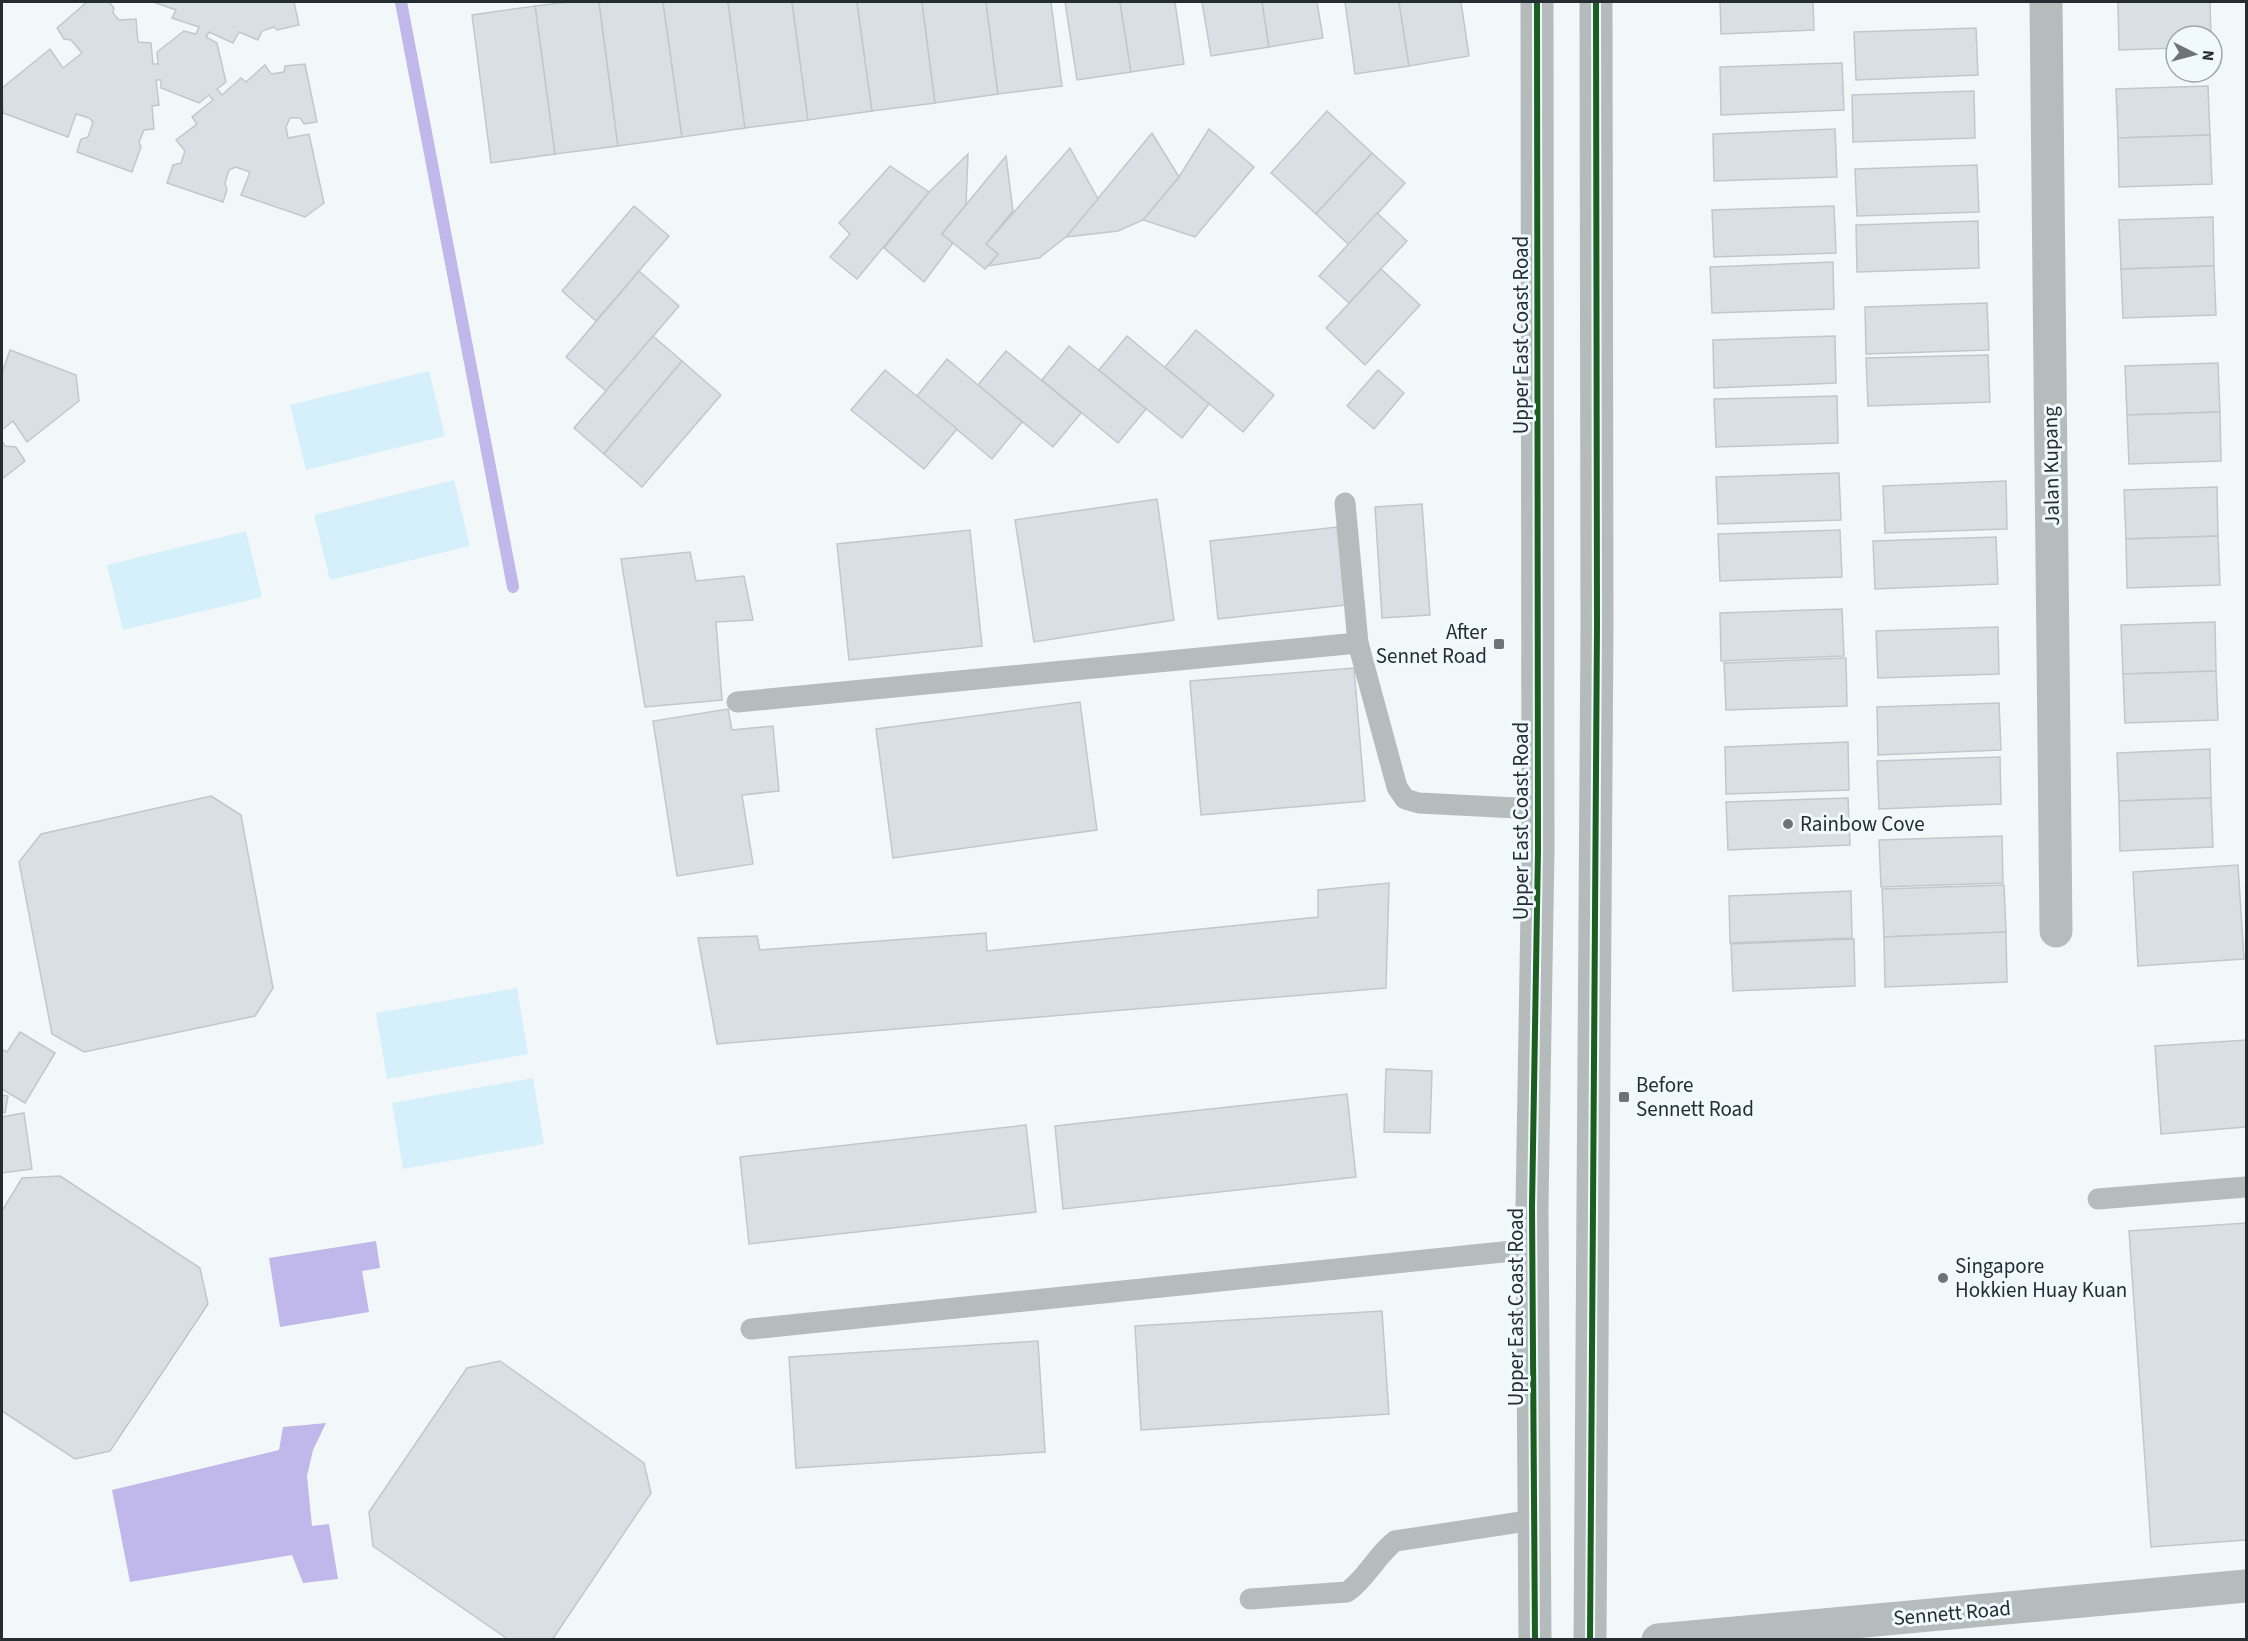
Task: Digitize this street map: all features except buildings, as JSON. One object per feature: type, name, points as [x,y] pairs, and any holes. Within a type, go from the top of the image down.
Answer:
[{"type":"main road","name":"Upper East Coast Road","points":[[1535,1640],[1532,1249],[1538,809],[1537,2]]},
{"type":"main road","points":[[1590,1640],[1597,626],[1596,2]]},
{"type":"street","name":"Jalan Kupang","points":[[2046,2],[2056,931]]},
{"type":"street","name":"Sennett Road","points":[[1658,1640],[2247,1586]]},
{"type":"lane","points":[[1345,503],[1358,643],[1397,787],[1405,799],[1419,803],[1538,809]]},
{"type":"lane","points":[[737,702],[1358,643]]},
{"type":"lane","points":[[2098,1199],[2247,1187]]},
{"type":"lane","points":[[751,1329],[1532,1249]]},
{"type":"lane","points":[[1250,1599],[1347,1592],[1360,1583],[1382,1551],[1395,1541],[1534,1520]]},
{"type":"shaded area","points":[[429,371],[445,436],[306,470],[290,405]]},
{"type":"shaded area","points":[[454,480],[470,546],[330,580],[314,515]]},
{"type":"shaded area","points":[[246,531],[262,597],[123,630],[107,565]]},
{"type":"shaded area","points":[[517,988],[528,1054],[387,1079],[376,1013]]},
{"type":"shaded area","points":[[533,1078],[544,1144],[403,1169],[392,1103]]},
{"type":"shaded area","points":[[376,1241],[380,1268],[362,1271],[369,1312],[280,1327],[269,1258]]},
{"type":"shaded area","points":[[326,1423],[313,1450],[307,1476],[312,1526],[329,1524],[338,1579],[303,1583],[292,1555],[130,1582],[112,1490],[279,1450],[283,1427]]},
{"type":"waterway","points":[[401,2],[513,587]]},
{"type":"cycle path","points":[[1535,1640],[1532,1207],[1538,850],[1537,2]]},
{"type":"cycle path","points":[[1590,1640],[1597,626],[1596,2]]},
{"type":"place","name":"After Sennet Road","points":[[1499,644]]},
{"type":"place","name":"Rainbow Cove","points":[[1788,824]]},
{"type":"place","name":"Before Sennett Road","points":[[1624,1097]]},
{"type":"place","name":"Singapore Hokkien Huay Kuan","points":[[1943,1278]]}]
